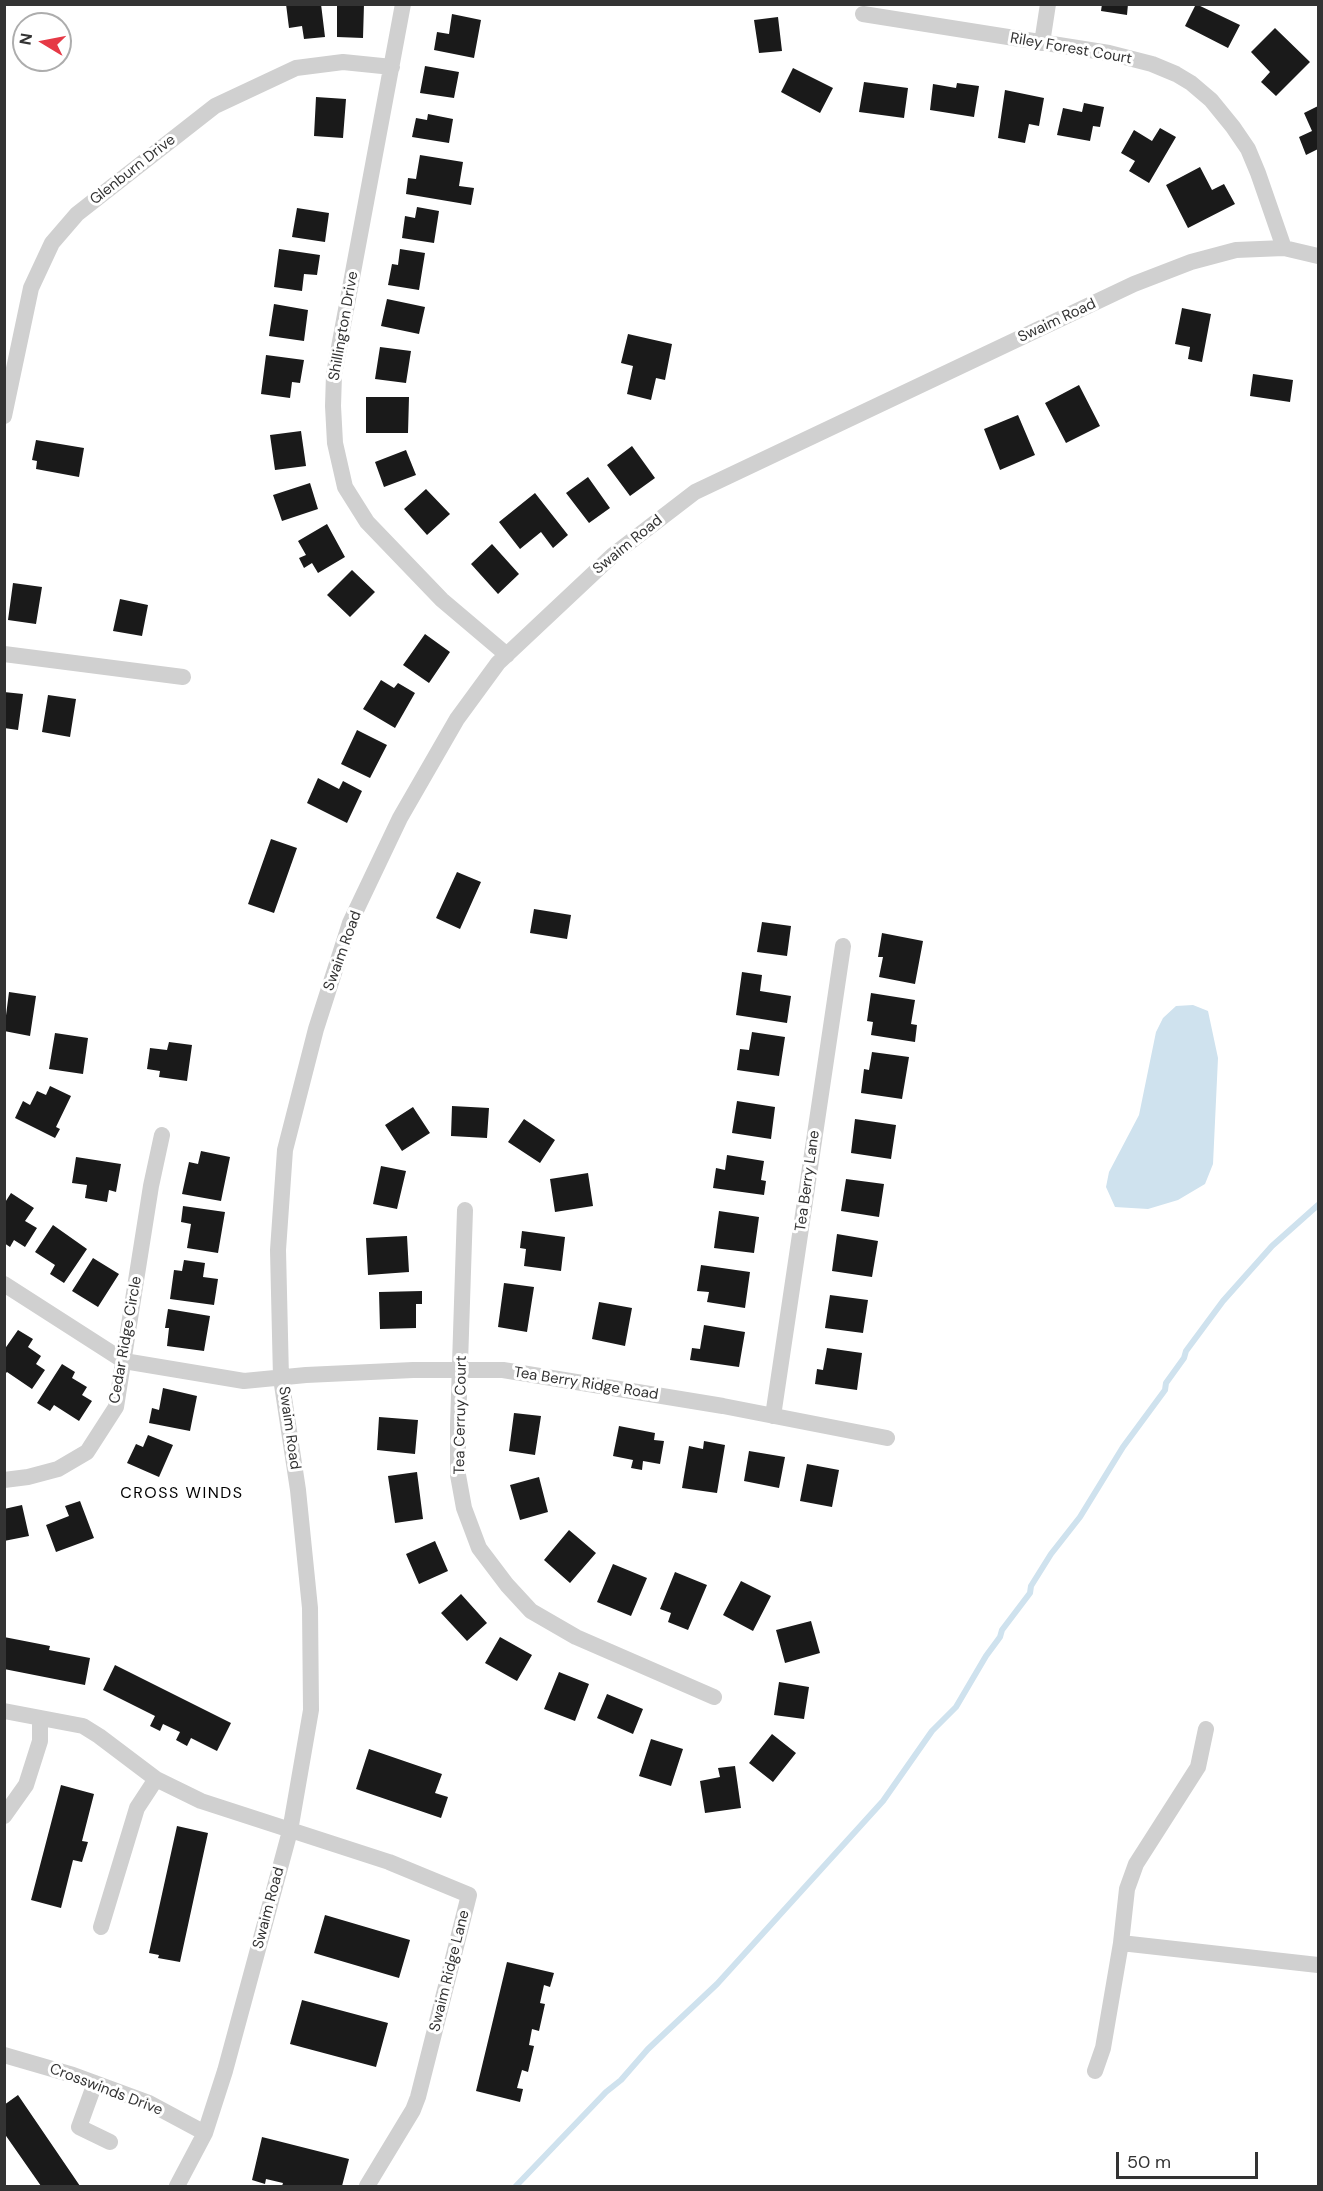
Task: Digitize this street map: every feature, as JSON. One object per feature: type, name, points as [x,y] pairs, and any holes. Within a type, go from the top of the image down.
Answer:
[{"type":"street","name":"Shillington Drive","points":[[403,4],[334,374],[335,443],[345,486],[367,522],[442,600],[507,655]]},
{"type":"street","points":[[1042,43],[1048,4]]},
{"type":"street","name":"Riley Forest Court","points":[[863,14],[1120,56],[1152,64],[1176,74],[1191,83],[1210,100],[1248,149],[1284,248]]},
{"type":"street","name":"Glenburn Drive","points":[[5,408],[31,288],[52,243],[77,214],[214,106],[296,68],[343,62],[392,67]]},
{"type":"street","name":"Swaim Road","points":[[177,2187],[205,2133],[225,2071],[290,1830],[311,1710],[310,1608],[298,1490],[281,1378],[278,1250],[285,1150],[316,1029],[350,923],[400,818],[457,719],[498,663],[613,555],[695,492],[1134,284],[1191,262],[1236,250],[1284,248],[1318,256]]},
{"type":"street","points":[[4,654],[183,677]]},
{"type":"street","name":"Tea Berry Lane","points":[[773,1416],[843,946]]},
{"type":"street","name":"Cedar Ridge Circle","points":[[4,1480],[28,1477],[58,1469],[87,1452],[116,1407],[151,1186],[162,1135]]},
{"type":"street","name":"Tea Cerruy Court","points":[[465,1210],[458,1475],[464,1508],[479,1548],[507,1585],[531,1611],[576,1637],[714,1697]]},
{"type":"street","points":[[4,1284],[124,1361]]},
{"type":"street","name":"Tea Berry Ridge Road","points":[[124,1361],[244,1381],[413,1370],[503,1370],[887,1438]]},
{"type":"street","points":[[4,1711],[83,1726],[156,1779],[201,1801],[290,1830]]},
{"type":"street","points":[[4,1816],[26,1785],[40,1741],[40,1719]]},
{"type":"street","points":[[1095,2071],[1103,2048],[1121,1942],[1127,1889],[1136,1864],[1198,1767],[1206,1729]]},
{"type":"street","points":[[100,1927],[137,1808],[156,1779]]},
{"type":"street","name":"Swaim Ridge Lane","points":[[290,1830],[389,1862],[469,1895],[418,2097],[413,2110],[367,2187]]},
{"type":"street","points":[[1121,1942],[1318,1965]]},
{"type":"street","name":"Crosswinds Drive","points":[[4,2055],[95,2083],[149,2103],[205,2133]]},
{"type":"street","points":[[95,2083],[79,2127],[110,2142]]},
{"type":"water","points":[[1193,1005],[1208,1011],[1218,1058],[1213,1164],[1205,1184],[1178,1200],[1148,1209],[1115,1207],[1106,1187],[1109,1172],[1139,1115],[1156,1032],[1163,1018],[1176,1006]]},
{"type":"building","points":[[286,4],[321,4],[325,37],[304,39],[302,26],[289,28]]},
{"type":"building","points":[[337,4],[364,4],[363,38],[337,37]]},
{"type":"building","points":[[1102,4],[1128,4],[1127,15],[1101,11]]},
{"type":"building","points":[[1196,4],[1240,25],[1228,48],[1185,26]]},
{"type":"building","points":[[452,14],[481,20],[474,58],[434,50],[437,32],[449,34]]},
{"type":"building","points":[[778,17],[782,51],[759,53],[754,20]]},
{"type":"building","points":[[1275,28],[1310,62],[1276,96],[1261,82],[1270,72],[1251,52]]},
{"type":"building","points":[[425,66],[459,72],[454,98],[420,93]]},
{"type":"building","points":[[793,68],[833,88],[820,113],[781,92]]},
{"type":"building","points":[[864,82],[908,88],[904,118],[859,112]]},
{"type":"building","points":[[957,83],[979,86],[974,117],[930,110],[933,84],[956,88]]},
{"type":"building","points":[[1005,90],[1044,98],[1039,126],[1029,124],[1025,143],[998,138]]},
{"type":"building","points":[[316,97],[346,99],[343,138],[314,136]]},
{"type":"building","points":[[1084,103],[1104,107],[1100,127],[1093,126],[1090,141],[1057,135],[1063,108],[1082,112]]},
{"type":"building","points":[[1318,106],[1318,149],[1306,155],[1299,137],[1312,131],[1304,113]]},
{"type":"building","points":[[428,114],[453,119],[449,143],[412,137],[416,118],[427,120]]},
{"type":"building","points":[[1160,128],[1176,137],[1149,183],[1129,171],[1135,161],[1121,153],[1134,130],[1152,141]]},
{"type":"building","points":[[420,155],[463,162],[459,186],[474,188],[471,205],[406,194],[408,178],[416,179]]},
{"type":"building","points":[[1200,167],[1212,190],[1224,184],[1235,204],[1188,228],[1166,185]]},
{"type":"building","points":[[417,207],[439,211],[434,243],[402,238],[405,216],[415,218]]},
{"type":"building","points":[[297,208],[329,213],[325,242],[292,237]]},
{"type":"building","points":[[279,249],[320,255],[317,275],[304,274],[302,291],[274,287]]},
{"type":"building","points":[[400,249],[425,253],[419,290],[388,285],[392,264],[398,265]]},
{"type":"building","points":[[387,299],[425,307],[419,334],[381,326]]},
{"type":"building","points":[[274,304],[308,310],[304,341],[269,336]]},
{"type":"building","points":[[1182,308],[1211,314],[1202,362],[1188,359],[1190,347],[1175,344]]},
{"type":"building","points":[[628,334],[672,344],[665,380],[656,378],[651,400],[627,394],[633,366],[621,363]]},
{"type":"building","points":[[380,347],[411,351],[406,383],[375,379]]},
{"type":"building","points":[[266,355],[304,360],[300,383],[292,382],[290,398],[261,394]]},
{"type":"building","points":[[1253,374],[1293,380],[1290,402],[1250,396]]},
{"type":"building","points":[[1079,385],[1100,426],[1066,443],[1045,403]]},
{"type":"building","points":[[366,397],[409,397],[408,433],[366,433]]},
{"type":"building","points":[[1018,415],[1035,455],[1000,470],[984,429]]},
{"type":"building","points":[[301,431],[306,466],[275,470],[270,435]]},
{"type":"building","points":[[36,440],[84,448],[79,477],[36,469],[37,461],[32,460]]},
{"type":"building","points":[[632,446],[655,478],[630,496],[607,465]]},
{"type":"building","points":[[406,450],[416,475],[384,487],[375,462]]},
{"type":"building","points":[[588,477],[610,508],[589,523],[566,493]]},
{"type":"building","points":[[310,483],[318,509],[282,521],[273,495]]},
{"type":"building","points":[[426,489],[450,514],[427,535],[404,509]]},
{"type":"building","points":[[535,493],[568,535],[553,548],[541,532],[520,549],[499,522]]},
{"type":"building","points":[[327,524],[345,557],[318,573],[312,563],[304,568],[299,558],[306,555],[298,541]]},
{"type":"building","points":[[492,544],[519,574],[498,594],[471,564]]},
{"type":"building","points":[[352,570],[375,592],[350,617],[327,595]]},
{"type":"building","points":[[13,583],[42,587],[36,624],[8,620]]},
{"type":"building","points":[[120,599],[148,605],[142,636],[113,631]]},
{"type":"building","points":[[425,634],[450,652],[429,683],[403,665]]},
{"type":"building","points":[[381,680],[394,688],[398,683],[415,693],[395,728],[363,709]]},
{"type":"building","points":[[4,692],[23,694],[18,730],[4,728]]},
{"type":"building","points":[[48,695],[76,699],[70,737],[42,732]]},
{"type":"building","points":[[357,730],[387,745],[370,778],[341,764]]},
{"type":"building","points":[[318,778],[339,789],[343,781],[362,791],[347,823],[307,803]]},
{"type":"building","points":[[271,839],[297,848],[274,913],[248,904]]},
{"type":"building","points":[[457,872],[481,882],[460,929],[436,918]]},
{"type":"building","points":[[534,909],[571,915],[567,939],[530,933]]},
{"type":"building","points":[[762,922],[791,926],[787,956],[757,952]]},
{"type":"building","points":[[882,933],[923,941],[915,984],[879,977],[883,957],[878,957]]},
{"type":"building","points":[[742,972],[762,975],[760,991],[791,996],[787,1023],[736,1015]]},
{"type":"building","points":[[9,992],[36,996],[30,1036],[4,1031]]},
{"type":"building","points":[[871,993],[915,1000],[911,1024],[917,1025],[915,1042],[871,1035],[873,1022],[867,1021]]},
{"type":"building","points":[[752,1032],[785,1037],[779,1076],[737,1070],[740,1049],[749,1050]]},
{"type":"building","points":[[55,1033],[88,1038],[83,1074],[49,1069]]},
{"type":"building","points":[[169,1042],[192,1045],[187,1081],[159,1077],[160,1071],[147,1069],[150,1048],[167,1050]]},
{"type":"building","points":[[872,1052],[909,1057],[902,1099],[861,1093],[864,1069],[869,1070]]},
{"type":"building","points":[[50,1086],[71,1096],[56,1127],[60,1129],[55,1138],[15,1118],[23,1101],[30,1105],[37,1091],[46,1095]]},
{"type":"building","points":[[737,1101],[775,1107],[771,1139],[732,1133]]},
{"type":"building","points":[[452,1106],[489,1108],[487,1138],[451,1136]]},
{"type":"building","points":[[413,1107],[430,1133],[402,1151],[385,1125]]},
{"type":"building","points":[[524,1119],[555,1140],[540,1163],[508,1142]]},
{"type":"building","points":[[855,1119],[896,1125],[891,1159],[851,1153]]},
{"type":"building","points":[[201,1151],[230,1157],[221,1201],[182,1194],[189,1162],[198,1164]]},
{"type":"building","points":[[727,1155],[764,1161],[761,1180],[766,1181],[764,1195],[713,1188],[716,1168],[725,1170]]},
{"type":"building","points":[[76,1157],[121,1164],[116,1192],[109,1190],[107,1202],[85,1198],[87,1185],[72,1183]]},
{"type":"building","points":[[381,1166],[406,1171],[397,1209],[373,1204]]},
{"type":"building","points":[[588,1173],[593,1206],[555,1212],[550,1179]]},
{"type":"building","points":[[846,1179],[884,1184],[879,1217],[841,1211]]},
{"type":"building","points":[[11,1193],[34,1208],[25,1221],[37,1228],[25,1247],[14,1240],[10,1247],[4,1243],[4,1204]]},
{"type":"building","points":[[183,1206],[225,1212],[218,1253],[187,1248],[191,1224],[181,1222]]},
{"type":"building","points":[[719,1211],[759,1217],[754,1253],[714,1248]]},
{"type":"building","points":[[53,1225],[87,1249],[64,1283],[50,1274],[55,1265],[35,1252]]},
{"type":"building","points":[[522,1231],[565,1237],[561,1271],[524,1266],[526,1249],[520,1248]]},
{"type":"building","points":[[837,1234],[878,1241],[872,1277],[832,1271]]},
{"type":"building","points":[[407,1236],[409,1272],[368,1275],[366,1238]]},
{"type":"building","points":[[93,1258],[119,1274],[98,1307],[72,1291]]},
{"type":"building","points":[[184,1260],[205,1263],[203,1277],[218,1279],[214,1305],[170,1299],[174,1270],[182,1271]]},
{"type":"building","points":[[701,1265],[750,1272],[745,1308],[707,1302],[709,1292],[697,1291]]},
{"type":"building","points":[[504,1283],[534,1287],[527,1332],[498,1327]]},
{"type":"building","points":[[422,1291],[422,1304],[416,1304],[416,1328],[380,1329],[379,1292]]},
{"type":"building","points":[[830,1295],[868,1300],[863,1333],[825,1328]]},
{"type":"building","points":[[599,1302],[632,1308],[625,1346],[592,1339]]},
{"type":"building","points":[[168,1309],[210,1316],[204,1351],[167,1346],[169,1328],[165,1328]]},
{"type":"building","points":[[704,1325],[745,1332],[739,1367],[690,1360],[692,1348],[700,1349]]},
{"type":"building","points":[[18,1330],[33,1339],[28,1347],[41,1356],[36,1364],[45,1370],[32,1389],[7,1372],[4,1375],[4,1350]]},
{"type":"building","points":[[827,1348],[862,1353],[857,1390],[815,1384],[817,1369],[823,1370]]},
{"type":"building","points":[[62,1364],[75,1372],[72,1378],[87,1387],[82,1395],[92,1401],[79,1421],[54,1405],[50,1411],[37,1403]]},
{"type":"building","points":[[163,1388],[197,1396],[190,1431],[149,1423],[152,1408],[159,1410]]},
{"type":"building","points":[[514,1413],[541,1416],[535,1455],[509,1451]]},
{"type":"building","points":[[379,1417],[418,1420],[415,1454],[377,1450]]},
{"type":"building","points":[[619,1426],[655,1433],[654,1440],[664,1441],[660,1464],[643,1461],[642,1470],[631,1468],[633,1460],[613,1456]]},
{"type":"building","points":[[148,1435],[173,1445],[159,1477],[127,1463],[136,1444],[143,1447]]},
{"type":"building","points":[[704,1441],[725,1445],[717,1493],[682,1488],[689,1446],[703,1449]]},
{"type":"building","points":[[749,1451],[785,1457],[779,1488],[744,1481]]},
{"type":"building","points":[[807,1464],[839,1470],[832,1507],[800,1501]]},
{"type":"building","points":[[417,1472],[423,1519],[395,1523],[388,1476]]},
{"type":"building","points":[[539,1477],[548,1512],[520,1520],[510,1485]]},
{"type":"building","points":[[80,1501],[94,1538],[56,1552],[46,1525],[69,1516],[65,1506]]},
{"type":"building","points":[[22,1505],[29,1536],[4,1541],[4,1509]]},
{"type":"building","points":[[569,1530],[596,1553],[570,1583],[544,1560]]},
{"type":"building","points":[[435,1541],[448,1571],[419,1584],[406,1554]]},
{"type":"building","points":[[613,1564],[647,1578],[631,1616],[597,1602]]},
{"type":"building","points":[[675,1572],[707,1585],[688,1630],[668,1622],[671,1613],[660,1609]]},
{"type":"building","points":[[741,1581],[771,1596],[753,1631],[723,1615]]},
{"type":"building","points":[[461,1594],[487,1623],[467,1641],[441,1613]]},
{"type":"building","points":[[811,1621],[820,1653],[785,1663],[776,1630]]},
{"type":"building","points":[[4,1637],[50,1646],[49,1650],[90,1658],[85,1685],[4,1669]]},
{"type":"building","points":[[500,1637],[532,1655],[517,1681],[485,1663]]},
{"type":"building","points":[[115,1665],[231,1723],[217,1751],[191,1738],[187,1746],[176,1740],[180,1732],[163,1724],[160,1731],[150,1726],[155,1716],[103,1690]]},
{"type":"building","points":[[559,1672],[589,1684],[575,1721],[544,1709]]},
{"type":"building","points":[[779,1682],[809,1687],[804,1719],[774,1715]]},
{"type":"building","points":[[607,1694],[643,1709],[633,1734],[597,1718]]},
{"type":"building","points":[[772,1734],[796,1753],[773,1782],[749,1763]]},
{"type":"building","points":[[651,1739],[683,1749],[671,1786],[639,1776]]},
{"type":"building","points":[[369,1749],[442,1774],[435,1793],[448,1797],[441,1818],[356,1789]]},
{"type":"building","points":[[735,1766],[741,1808],[705,1813],[700,1781],[720,1777],[718,1768]]},
{"type":"building","points":[[61,1785],[94,1794],[82,1841],[88,1842],[82,1862],[73,1860],[61,1908],[31,1900]]},
{"type":"building","points":[[177,1826],[208,1833],[180,1962],[158,1958],[159,1955],[149,1953]]},
{"type":"building","points":[[325,1915],[410,1940],[399,1978],[314,1953]]},
{"type":"building","points":[[507,1962],[554,1973],[550,1987],[544,1985],[540,2003],[545,2004],[539,2031],[532,2029],[529,2045],[534,2046],[528,2072],[522,2070],[517,2088],[523,2089],[520,2102],[476,2091]]},
{"type":"building","points":[[302,2000],[388,2023],[376,2067],[290,2044]]},
{"type":"building","points":[[18,2095],[80,2186],[41,2186],[4,2133],[4,2105]]},
{"type":"building","points":[[262,2137],[349,2159],[342,2186],[282,2186],[283,2183],[266,2179],[265,2184],[252,2180]]},
{"type":"waterway","points":[[516,2186],[606,2092],[621,2080],[648,2049],[717,1984],[883,1801],[932,1731],[956,1707],[1000,1637],[1002,1630],[1030,1593],[1031,1586],[1051,1554],[1080,1517],[1123,1447],[1165,1390],[1166,1383],[1184,1358],[1186,1351],[1223,1301],[1272,1246],[1318,1205]]},
{"type":"district","name":"CROSS WINDS","points":[[182,1494]]}]
